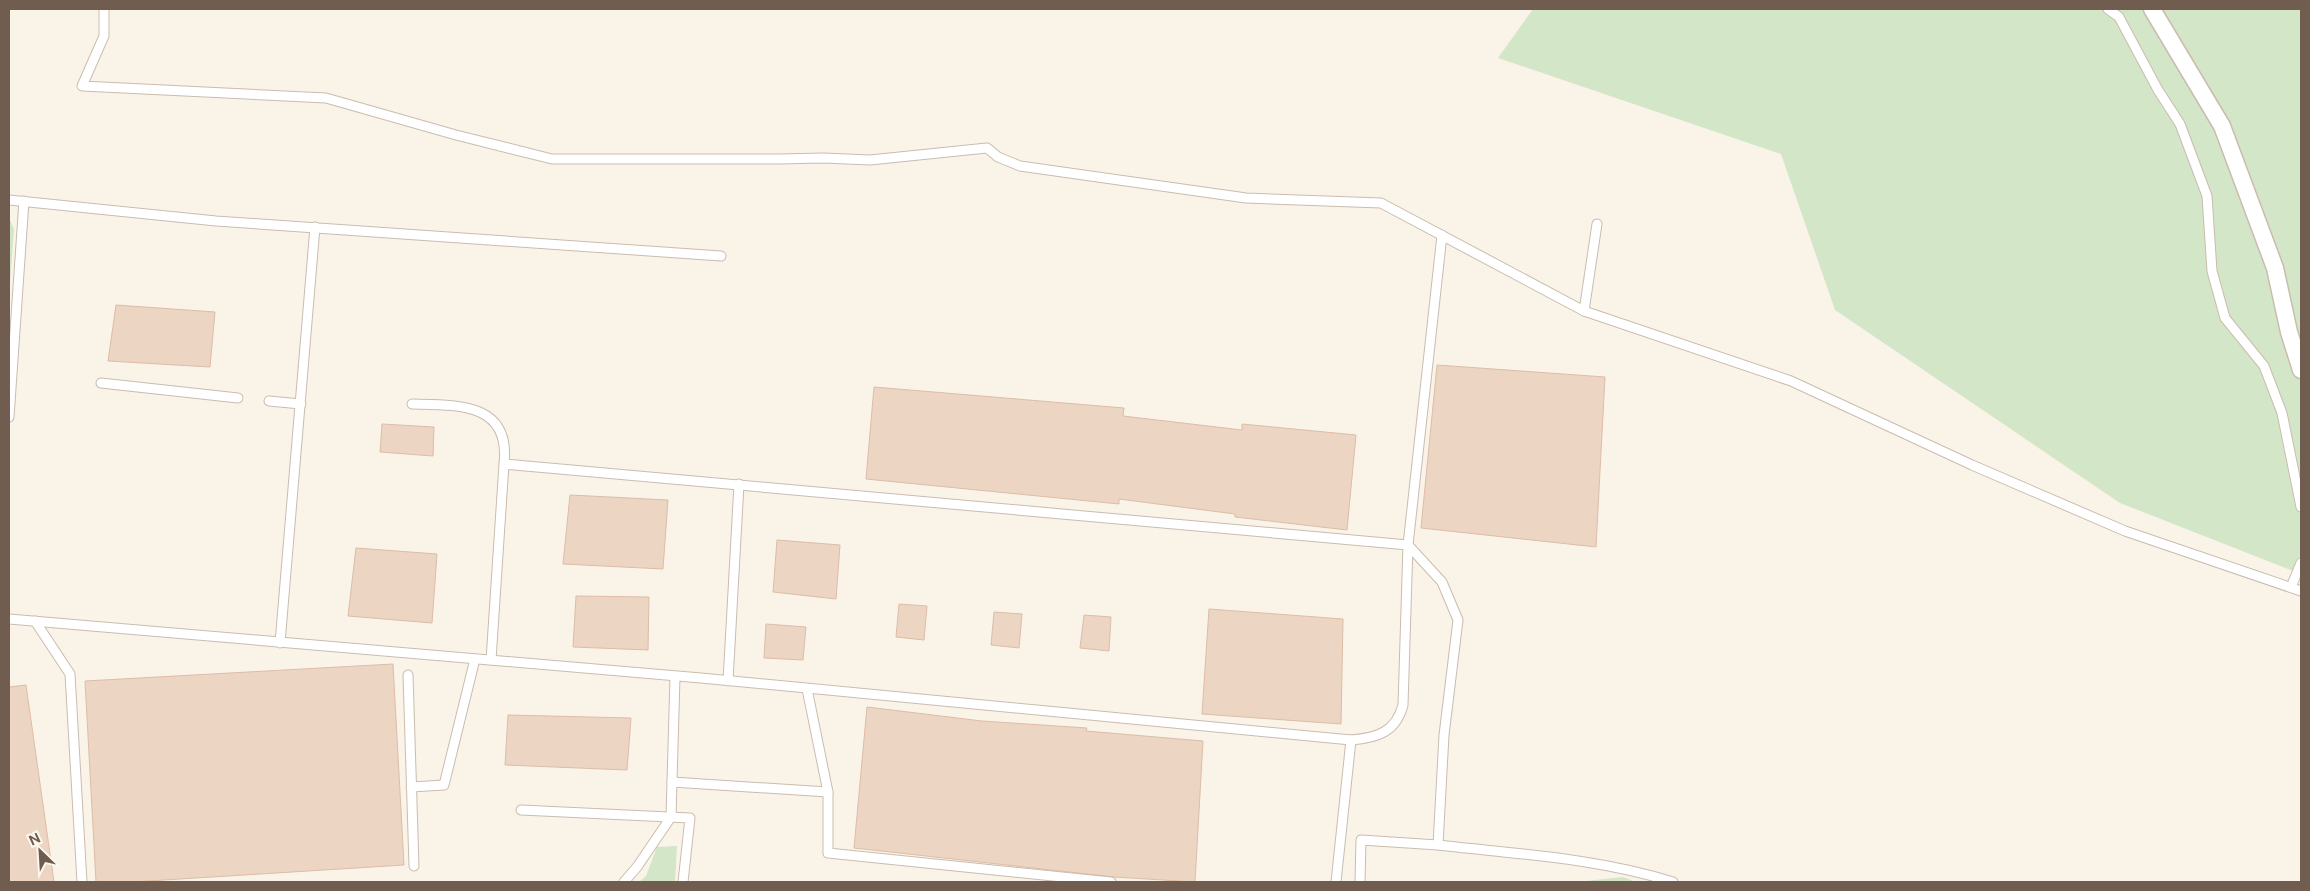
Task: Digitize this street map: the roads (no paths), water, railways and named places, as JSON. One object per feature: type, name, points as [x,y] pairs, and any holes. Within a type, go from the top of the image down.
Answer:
[{"type":"street","points":[[2152,9],[2222,126],[2275,268],[2289,332],[2301,370]]},
{"type":"lane","points":[[104,9],[104,36],[82,86],[326,98],[456,135],[552,159],[822,158],[870,160],[987,148],[998,157],[1020,166],[1246,198],[1381,203],[1584,311],[1791,381],[1972,465],[2125,531],[2301,591]]},
{"type":"lane","points":[[2108,9],[2118,17],[2158,90],[2180,124],[2207,196],[2212,271],[2225,318],[2264,366],[2282,414],[2301,506]]},
{"type":"lane","points":[[9,200],[216,220],[721,256]]},
{"type":"lane","points":[[9,418],[24,201]]},
{"type":"lane","points":[[1584,311],[1596,224]]},
{"type":"lane","points":[[280,643],[316,227]]},
{"type":"lane","points":[[9,618],[675,676],[1351,740],[1376,735],[1390,728],[1399,719],[1403,705],[1408,544],[1442,235]]},
{"type":"lane","points":[[101,383],[238,398]]},
{"type":"lane","points":[[269,401],[300,404]]},
{"type":"lane","points":[[412,404],[445,404],[473,408],[488,417],[501,431],[506,446],[491,660]]},
{"type":"lane","points":[[504,464],[1408,544],[1442,582],[1458,620],[1444,735],[1438,845]]},
{"type":"lane","points":[[728,681],[739,484]]},
{"type":"lane","points":[[2291,587],[2301,563]]},
{"type":"lane","points":[[35,621],[70,674],[82,882]]},
{"type":"lane","points":[[411,787],[444,785],[475,658]]},
{"type":"lane","points":[[408,675],[414,866]]},
{"type":"lane","points":[[624,882],[637,868],[671,817],[675,676]]},
{"type":"lane","points":[[807,689],[828,792],[828,853],[1111,882]]},
{"type":"lane","points":[[1336,882],[1351,740]]},
{"type":"lane","points":[[672,782],[828,792]]},
{"type":"lane","points":[[521,810],[690,818],[683,882]]},
{"type":"lane","points":[[1360,882],[1361,840],[1438,845],[1597,864],[1643,873],[1673,882]]}]
